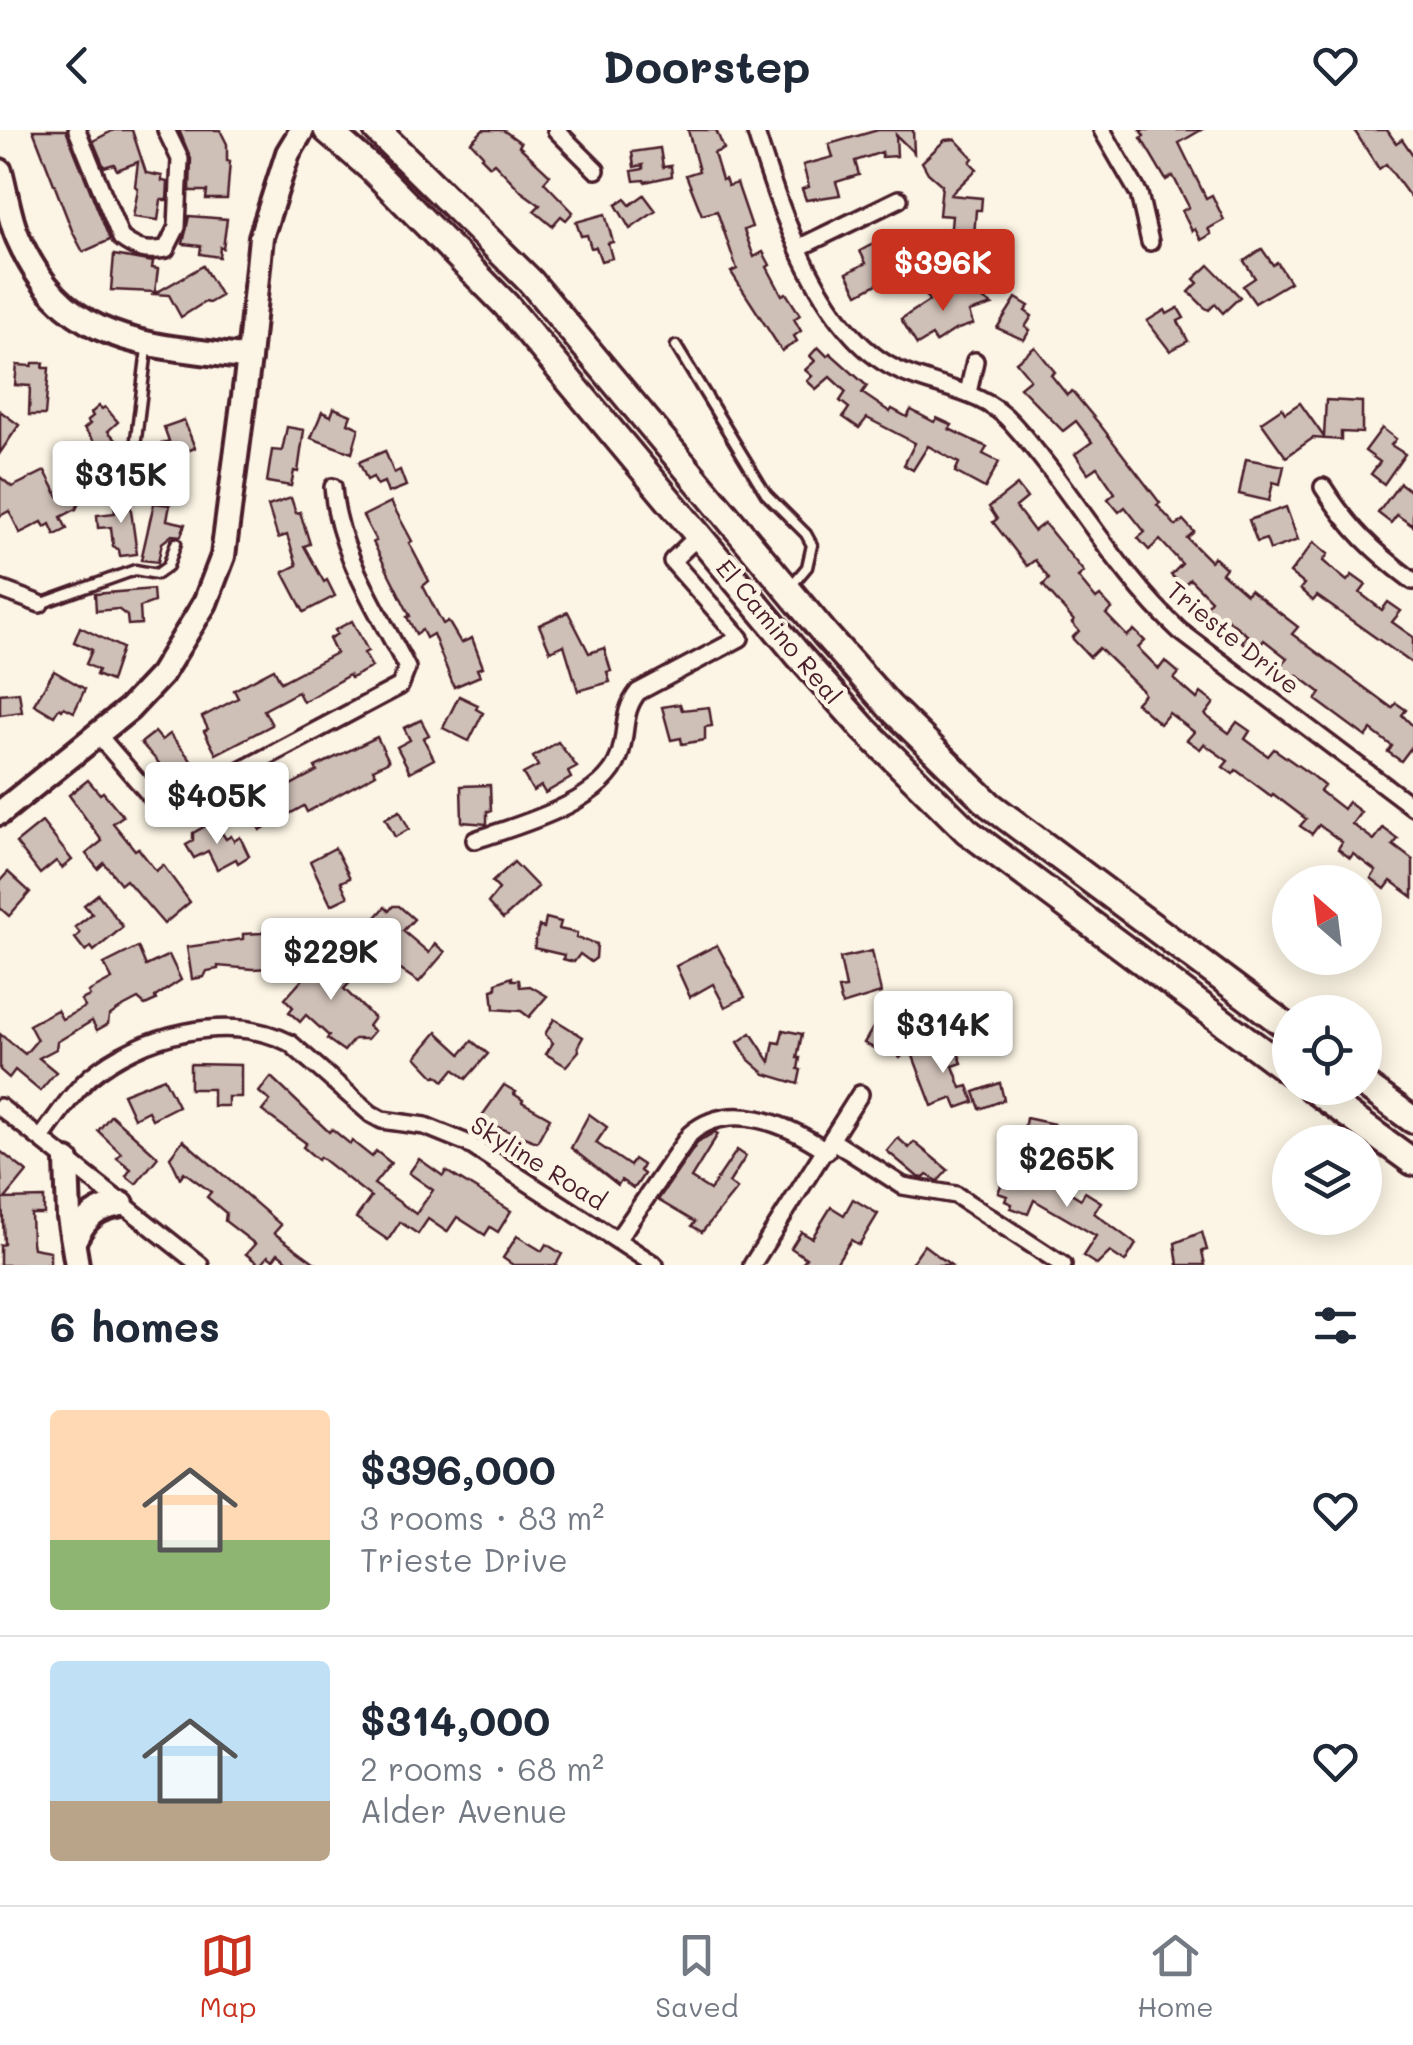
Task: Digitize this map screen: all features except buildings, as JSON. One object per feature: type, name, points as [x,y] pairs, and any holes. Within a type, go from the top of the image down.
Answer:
[{"type":"main road","points":[[0,814],[130,708],[161,675],[211,588],[223,556],[250,358],[260,237],[284,165],[302,130]]},
{"type":"main road","name":"El Camino Real","points":[[327,130],[373,170],[506,306],[864,729],[967,831],[1272,1059]]},
{"type":"main road","name":"El Camino Real","points":[[377,130],[532,282],[889,706],[990,805],[1272,1016]]},
{"type":"main road","points":[[0,171],[8,239],[55,300],[81,320],[148,345],[250,358]]},
{"type":"main road","points":[[1382,1097],[1413,1120]]},
{"type":"main road","points":[[1334,1105],[1413,1162]]},
{"type":"main road","points":[[67,1161],[76,1265]]},
{"type":"main road","points":[[75,1240],[92,1214],[102,1207],[122,1204]]},
{"type":"street","points":[[77,130],[121,238],[146,252],[166,250],[177,227],[180,160],[166,130]]},
{"type":"street","points":[[556,130],[596,170]]},
{"type":"street","name":"Trieste Drive","points":[[755,130],[780,210],[798,248],[835,315],[854,338],[898,371],[968,393],[1010,419],[1148,601],[1180,631],[1413,807]]},
{"type":"street","points":[[1102,130],[1140,194],[1150,242]]},
{"type":"street","points":[[798,248],[900,199]]},
{"type":"street","points":[[968,393],[975,361]]},
{"type":"street","points":[[98,734],[156,802],[178,804],[400,686],[407,668],[345,547],[335,512],[334,487]]},
{"type":"street","points":[[1323,487],[1346,523],[1373,551],[1413,580]]},
{"type":"street","points":[[475,840],[561,811],[601,780],[619,760],[626,706],[638,692],[740,638],[672,561],[698,536]]},
{"type":"street","points":[[0,589],[40,604]]},
{"type":"street","name":"Skyline Road","points":[[40,1138],[94,1074],[152,1041],[203,1028],[235,1028],[290,1043],[371,1114],[382,1120],[425,1126],[467,1143],[655,1265]]},
{"type":"street","points":[[752,1265],[860,1094]]},
{"type":"street","points":[[0,1106],[200,1265]]},
{"type":"street","points":[[617,1240],[690,1134],[704,1122],[729,1116],[770,1122],[808,1136],[903,1186],[956,1194],[1062,1265]]},
{"type":"lane","points":[[136,438],[148,345]]},
{"type":"lane","points":[[676,346],[766,494],[812,545],[807,567],[788,589]]},
{"type":"lane","points":[[40,604],[135,570],[157,574],[168,566],[176,544]]},
{"type":"lane","points":[[738,582],[763,560]]}]
